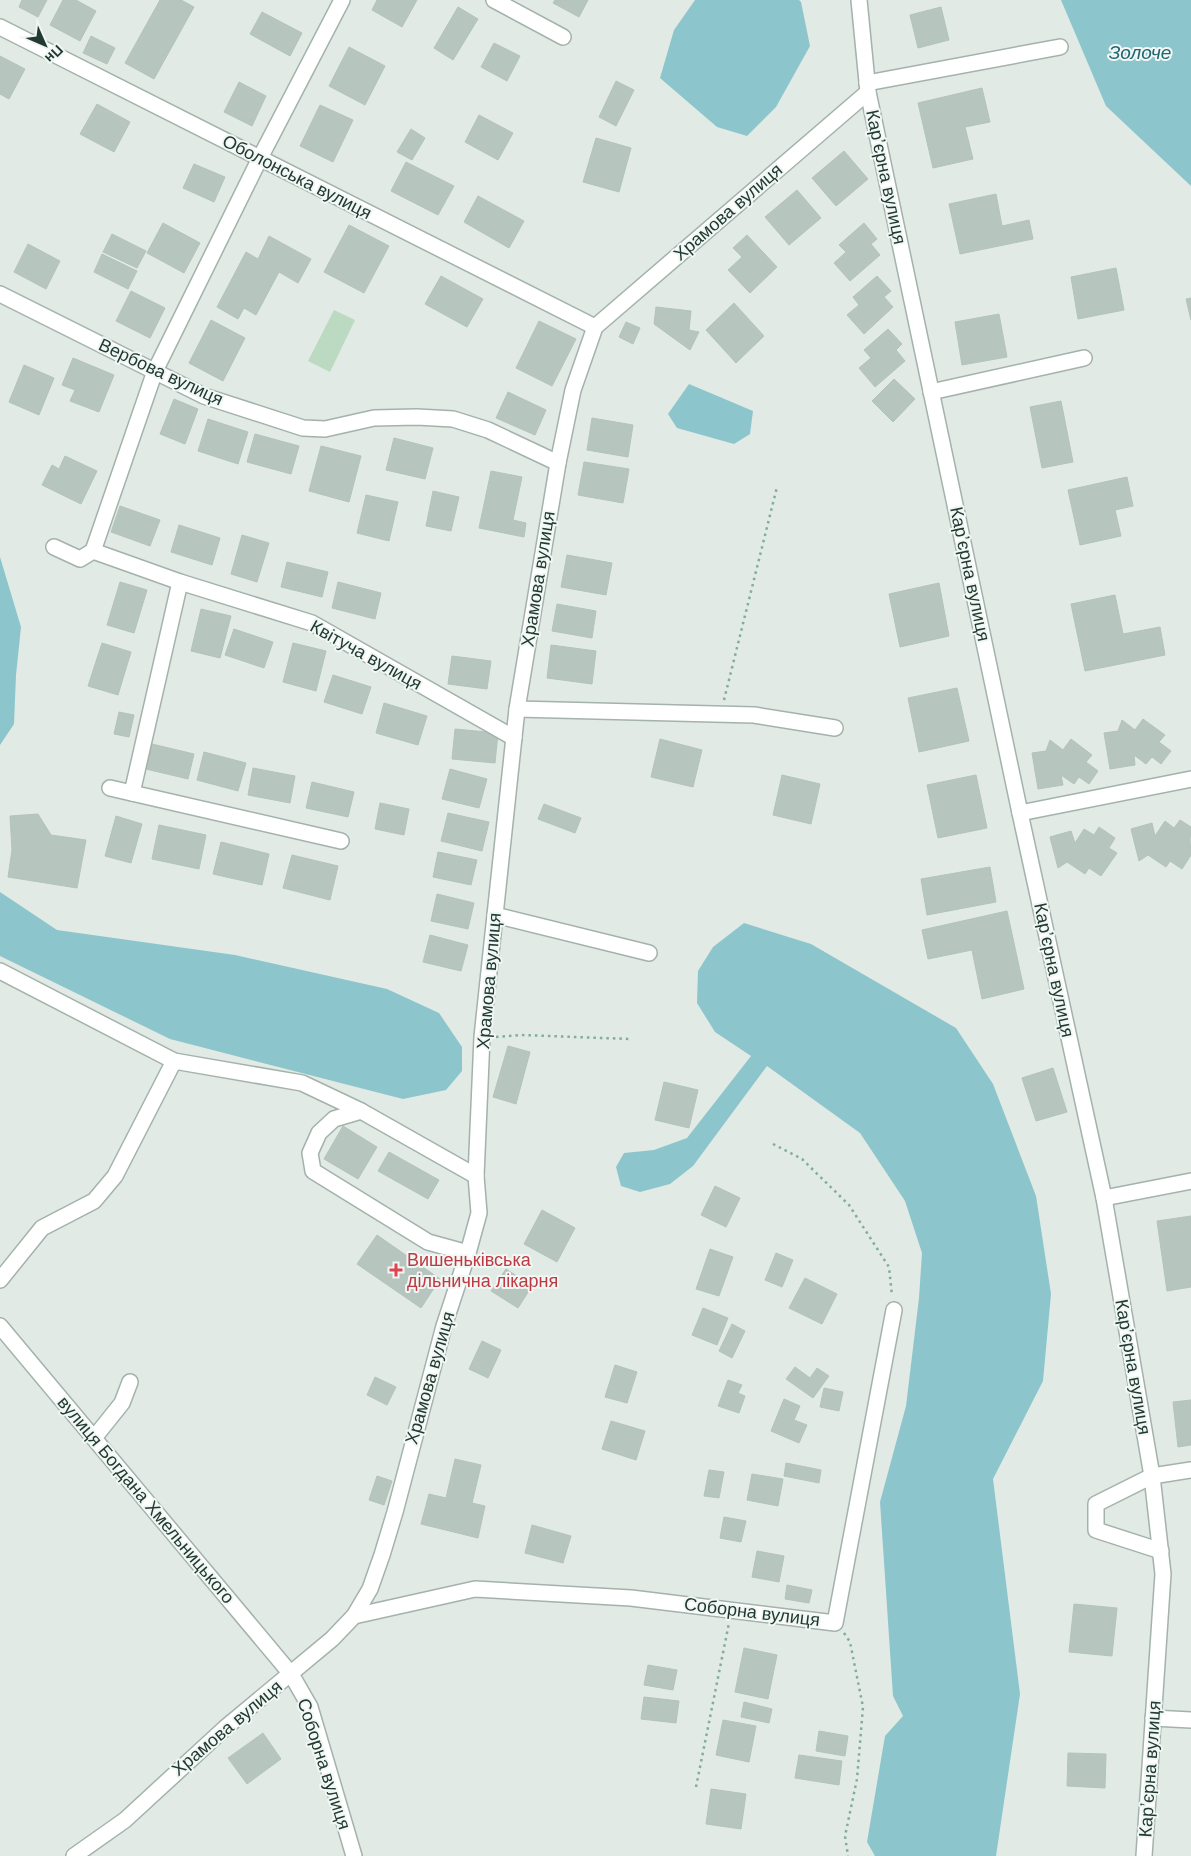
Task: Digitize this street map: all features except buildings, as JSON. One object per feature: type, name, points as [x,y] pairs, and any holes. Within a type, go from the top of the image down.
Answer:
[{"type":"street","points":[[54,547],[80,558],[93,551],[155,371],[260,158],[342,0]]},
{"type":"street","points":[[494,0],[563,37]]},
{"type":"street","name":"Карʼєрна вулиця","points":[[859,0],[868,88],[1020,813],[1104,1198],[1152,1476],[1163,1574],[1144,1856]]},
{"type":"street","name":"Оболонська вулиця","points":[[0,27],[594,327]]},
{"type":"street","points":[[868,88],[1060,47]]},
{"type":"street","name":"Храмова вулиця","points":[[74,1856],[125,1820],[225,1728],[332,1639],[354,1616],[370,1589],[382,1555],[444,1326],[479,1213],[476,1176],[482,1037],[517,708],[558,463],[573,390],[594,327],[868,88]]},
{"type":"street","name":"Вербова вулиця","points":[[0,294],[204,396],[304,428],[325,429],[374,418],[417,417],[454,419],[488,430],[558,463]]},
{"type":"street","points":[[931,392],[1084,358]]},
{"type":"street","name":"Квітуча вулиця","points":[[93,551],[180,582],[312,623],[514,738]]},
{"type":"street","points":[[132,793],[180,582]]},
{"type":"street","points":[[517,708],[754,715],[835,728]]},
{"type":"street","points":[[1020,813],[1191,779]]},
{"type":"street","points":[[110,788],[341,841]]},
{"type":"street","points":[[495,915],[649,953]]},
{"type":"street","points":[[0,971],[174,1061],[302,1083],[361,1111],[476,1176]]},
{"type":"street","points":[[0,1280],[42,1228],[94,1201],[115,1176],[174,1061]]},
{"type":"street","points":[[361,1111],[334,1119],[319,1133],[310,1153],[313,1171],[428,1242],[468,1253]]},
{"type":"street","points":[[1104,1198],[1191,1181]]},
{"type":"street","name":"Соборна вулиця","points":[[354,1616],[475,1589],[631,1598],[835,1622],[894,1310]]},
{"type":"street","name":"вулиця Богдана Хмельницького","points":[[0,1326],[291,1674]]},
{"type":"street","points":[[94,1438],[122,1403],[130,1382]]},
{"type":"street","points":[[1161,1551],[1096,1530],[1096,1504],[1152,1476],[1191,1470]]},
{"type":"street","name":"Соборна вулиця","points":[[291,1674],[310,1707],[354,1856]]},
{"type":"street","points":[[1153,1718],[1191,1720]]},
{"type":"path","points":[[720,714],[777,486]]},
{"type":"path","points":[[482,1037],[521,1036],[630,1039]]},
{"type":"path","points":[[773,1144],[802,1158],[849,1205],[889,1268],[894,1310]]},
{"type":"path","points":[[696,1787],[732,1610]]},
{"type":"path","points":[[835,1622],[850,1642],[863,1707],[857,1779],[845,1836],[848,1856]]},
{"type":"green space","points":[[334,310],[355,320],[330,372],[308,361]]},
{"type":"water","points":[[695,0],[799,0],[801,2],[810,46],[776,107],[747,136],[717,127],[660,78],[674,30]]},
{"type":"water","name":"Золоче","points":[[1061,0],[1191,0],[1191,186],[1106,106]]},
{"type":"water","points":[[689,384],[753,411],[750,434],[734,444],[677,428],[668,414]]},
{"type":"water","points":[[0,557],[21,627],[16,675],[14,724],[0,745]]},
{"type":"water","points":[[0,892],[57,930],[235,955],[387,989],[439,1013],[462,1047],[462,1071],[446,1090],[403,1099],[170,1039],[0,956]]},
{"type":"water","points":[[744,923],[811,944],[956,1028],[993,1084],[1036,1196],[1051,1294],[1043,1381],[993,1479],[1020,1694],[996,1856],[875,1856],[867,1842],[885,1736],[903,1716],[893,1696],[880,1502],[906,1406],[919,1298],[922,1253],[905,1201],[860,1133],[767,1066],[693,1166],[670,1184],[640,1192],[621,1186],[616,1167],[624,1153],[654,1150],[687,1138],[751,1056],[715,1032],[697,1003],[698,971],[713,947]]},
{"type":"place","name":"Вишеньківська дільнична лікарня","points":[[396,1270]]}]
